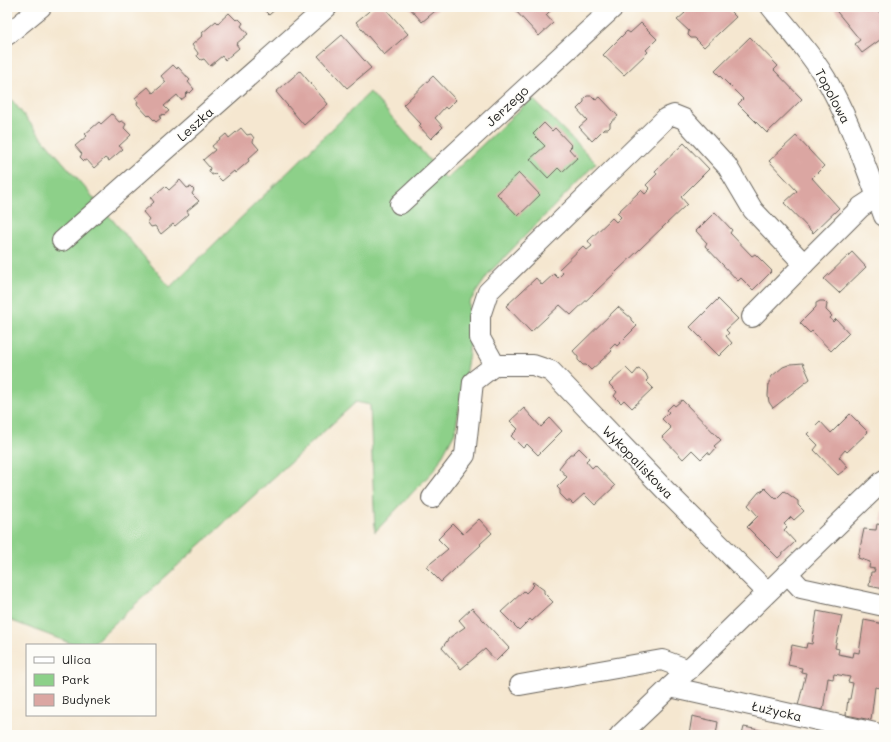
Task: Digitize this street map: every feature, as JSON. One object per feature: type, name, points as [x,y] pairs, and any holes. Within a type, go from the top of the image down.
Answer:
[{"type":"street","points":[[7,35],[41,7]]},
{"type":"street","name":"Leszka","points":[[62,241],[327,7]]},
{"type":"street","name":"Jerzego","points":[[400,204],[614,7]]},
{"type":"street","name":"Topolowa","points":[[773,8],[814,61],[829,85],[844,114],[880,194],[884,216]]},
{"type":"street","points":[[432,498],[465,455],[473,382],[495,365],[480,338],[480,316],[488,292],[666,118],[674,115],[684,119],[728,166],[753,210],[804,264]]},
{"type":"street","points":[[752,317],[861,207],[880,194]]},
{"type":"street","name":"Wykopaliskowa","points":[[495,365],[533,365],[551,371],[666,491],[767,592]]},
{"type":"street","points":[[620,735],[884,480]]},
{"type":"street","points":[[787,573],[801,588],[884,606]]},
{"type":"street","points":[[520,685],[662,660],[689,670]]},
{"type":"street","name":"Łużycka","points":[[670,687],[884,735]]},
{"type":"green space","points":[[370,92],[446,179],[532,98],[596,163],[490,272],[469,303],[469,353],[455,432],[435,469],[375,532],[370,405],[356,402],[92,644],[72,644],[7,619],[7,94],[38,133],[170,287]]},
{"type":"building","points":[[257,7],[278,7],[269,15],[262,8],[259,9]]},
{"type":"building","points":[[374,7],[384,7],[408,34],[384,55],[356,22]]},
{"type":"building","points":[[409,7],[440,7],[422,22]]},
{"type":"building","points":[[516,7],[558,7],[555,10],[553,8],[546,15],[553,23],[539,36],[514,9]]},
{"type":"building","points":[[680,7],[726,7],[736,17],[704,47],[695,38],[691,38],[688,35],[689,31],[677,20],[685,13]]},
{"type":"building","points":[[833,7],[875,7],[881,14],[884,12],[884,37],[862,53],[855,44],[860,40]]},
{"type":"building","points":[[229,13],[236,20],[239,19],[243,23],[241,26],[248,34],[236,44],[239,48],[225,60],[222,56],[210,66],[204,59],[201,60],[197,56],[198,53],[192,45],[203,35],[202,33],[216,21],[218,23]]},
{"type":"building","points":[[641,23],[657,39],[646,50],[648,52],[624,75],[603,55],[627,31],[630,33]]},
{"type":"building","points":[[342,35],[371,68],[347,88],[318,56]]},
{"type":"building","points":[[750,37],[778,66],[774,70],[802,99],[767,133],[738,104],[743,99],[715,71]]},
{"type":"building","points":[[173,65],[177,69],[178,67],[190,80],[188,82],[194,89],[190,93],[188,92],[181,100],[177,95],[164,106],[169,111],[159,117],[161,118],[156,122],[137,104],[138,102],[135,98],[148,87],[153,93],[166,82],[161,76]]},
{"type":"building","points":[[300,71],[328,104],[304,125],[276,92]]},
{"type":"building","points":[[433,76],[456,100],[447,109],[445,107],[435,118],[443,127],[431,139],[419,126],[421,124],[403,105]]},
{"type":"building","points":[[587,96],[592,96],[596,100],[600,97],[618,116],[610,123],[610,127],[608,129],[604,129],[592,141],[579,127],[587,120],[577,109],[584,102],[584,99]]},
{"type":"building","points":[[112,114],[119,122],[122,121],[126,124],[124,128],[131,135],[119,146],[123,149],[109,161],[105,158],[94,168],[87,160],[84,161],[80,157],[82,154],[75,146],[87,136],[85,134],[99,122],[101,124]]},
{"type":"building","points":[[544,123],[552,131],[555,128],[572,146],[569,149],[577,158],[562,172],[558,168],[548,178],[530,159],[545,146],[533,134]]},
{"type":"building","points":[[241,128],[247,135],[251,134],[254,138],[253,142],[259,149],[248,159],[249,161],[235,173],[234,171],[222,181],[215,174],[212,175],[209,171],[210,168],[203,160],[215,150],[212,146],[226,134],[229,138]]},
{"type":"building","points":[[796,136],[824,166],[812,178],[839,208],[813,233],[784,203],[797,191],[769,161]]},
{"type":"building","points":[[684,143],[709,169],[681,197],[687,204],[571,315],[560,305],[531,332],[506,306],[536,278],[542,285],[554,274],[558,278],[563,273],[559,269],[583,246],[587,250],[592,246],[588,241],[612,218],[616,222],[621,217],[617,213],[641,190],[645,194],[650,189],[646,185],[657,174],[655,171]]},
{"type":"building","points":[[519,173],[540,195],[518,216],[497,194]]},
{"type":"building","points":[[180,180],[187,188],[191,187],[194,190],[192,194],[199,201],[187,211],[189,214],[175,226],[173,224],[161,234],[155,226],[151,227],[148,223],[150,220],[143,212],[154,202],[151,198],[165,186],[169,190]]},
{"type":"building","points":[[715,212],[732,230],[730,233],[752,256],[755,254],[772,271],[753,290],[741,278],[738,281],[705,246],[707,243],[696,231]]},
{"type":"building","points":[[852,252],[866,267],[839,293],[824,279]]},
{"type":"building","points":[[718,299],[738,319],[726,330],[729,333],[726,336],[732,343],[719,356],[690,327]]},
{"type":"building","points":[[824,301],[827,304],[826,310],[832,316],[830,318],[833,322],[836,319],[849,333],[831,351],[812,331],[810,333],[800,323],[816,307],[816,303]]},
{"type":"building","points":[[618,307],[631,318],[637,326],[617,346],[615,344],[610,349],[612,351],[591,370],[578,360],[578,357],[573,351]]},
{"type":"building","points":[[803,363],[810,379],[773,408],[769,402],[768,396],[769,382],[772,376],[783,367],[791,364]]},
{"type":"building","points":[[626,368],[633,375],[638,369],[643,371],[648,379],[646,381],[653,388],[632,408],[624,400],[621,403],[614,396],[617,392],[609,384]]},
{"type":"building","points":[[682,400],[721,440],[714,446],[716,448],[710,455],[708,452],[701,459],[692,450],[683,459],[662,437],[671,428],[662,419],[669,412],[667,410],[673,404],[675,406]]},
{"type":"building","points":[[524,408],[541,427],[550,418],[562,431],[538,455],[527,444],[523,448],[511,436],[518,429],[510,421]]},
{"type":"building","points":[[850,414],[868,432],[847,452],[845,450],[839,457],[848,467],[838,475],[814,450],[818,445],[807,434],[820,421],[831,433]]},
{"type":"building","points":[[579,448],[589,458],[586,461],[592,468],[595,465],[615,486],[595,505],[584,494],[573,504],[570,501],[567,501],[560,494],[560,490],[557,487],[567,477],[559,468],[570,454],[573,454]]},
{"type":"building","points":[[765,488],[776,499],[784,491],[798,501],[798,505],[804,511],[794,520],[791,517],[784,524],[787,527],[784,530],[795,542],[778,558],[747,527],[758,516],[748,505],[759,492]]},
{"type":"building","points":[[883,512],[884,522],[881,522]]},
{"type":"building","points":[[479,519],[492,533],[441,582],[426,567],[448,549],[438,539],[453,524],[463,534]]},
{"type":"building","points":[[877,524],[884,525],[884,589],[869,586],[871,572],[874,572],[875,569],[869,568],[870,562],[858,558],[864,529],[876,530]]},
{"type":"building","points":[[533,582],[544,590],[544,593],[553,602],[532,621],[530,619],[519,630],[501,612],[524,591],[526,593],[534,585],[532,583]]},
{"type":"building","points":[[472,608],[509,648],[496,661],[485,649],[461,669],[442,648],[449,638],[465,627],[459,620]]},
{"type":"building","points":[[817,611],[842,616],[835,648],[839,649],[838,654],[853,657],[854,652],[859,653],[864,620],[884,624],[884,646],[882,657],[884,658],[884,684],[881,683],[880,688],[875,687],[871,720],[846,715],[848,699],[850,699],[853,683],[848,682],[850,677],[834,674],[833,679],[828,678],[823,710],[798,706],[806,673],[801,672],[802,668],[788,665],[792,645],[806,648],[807,643],[812,644]]},
{"type":"building","points":[[692,716],[718,722],[716,735],[689,735]]},
{"type":"building","points":[[744,727],[770,732],[769,735],[742,735]]}]
